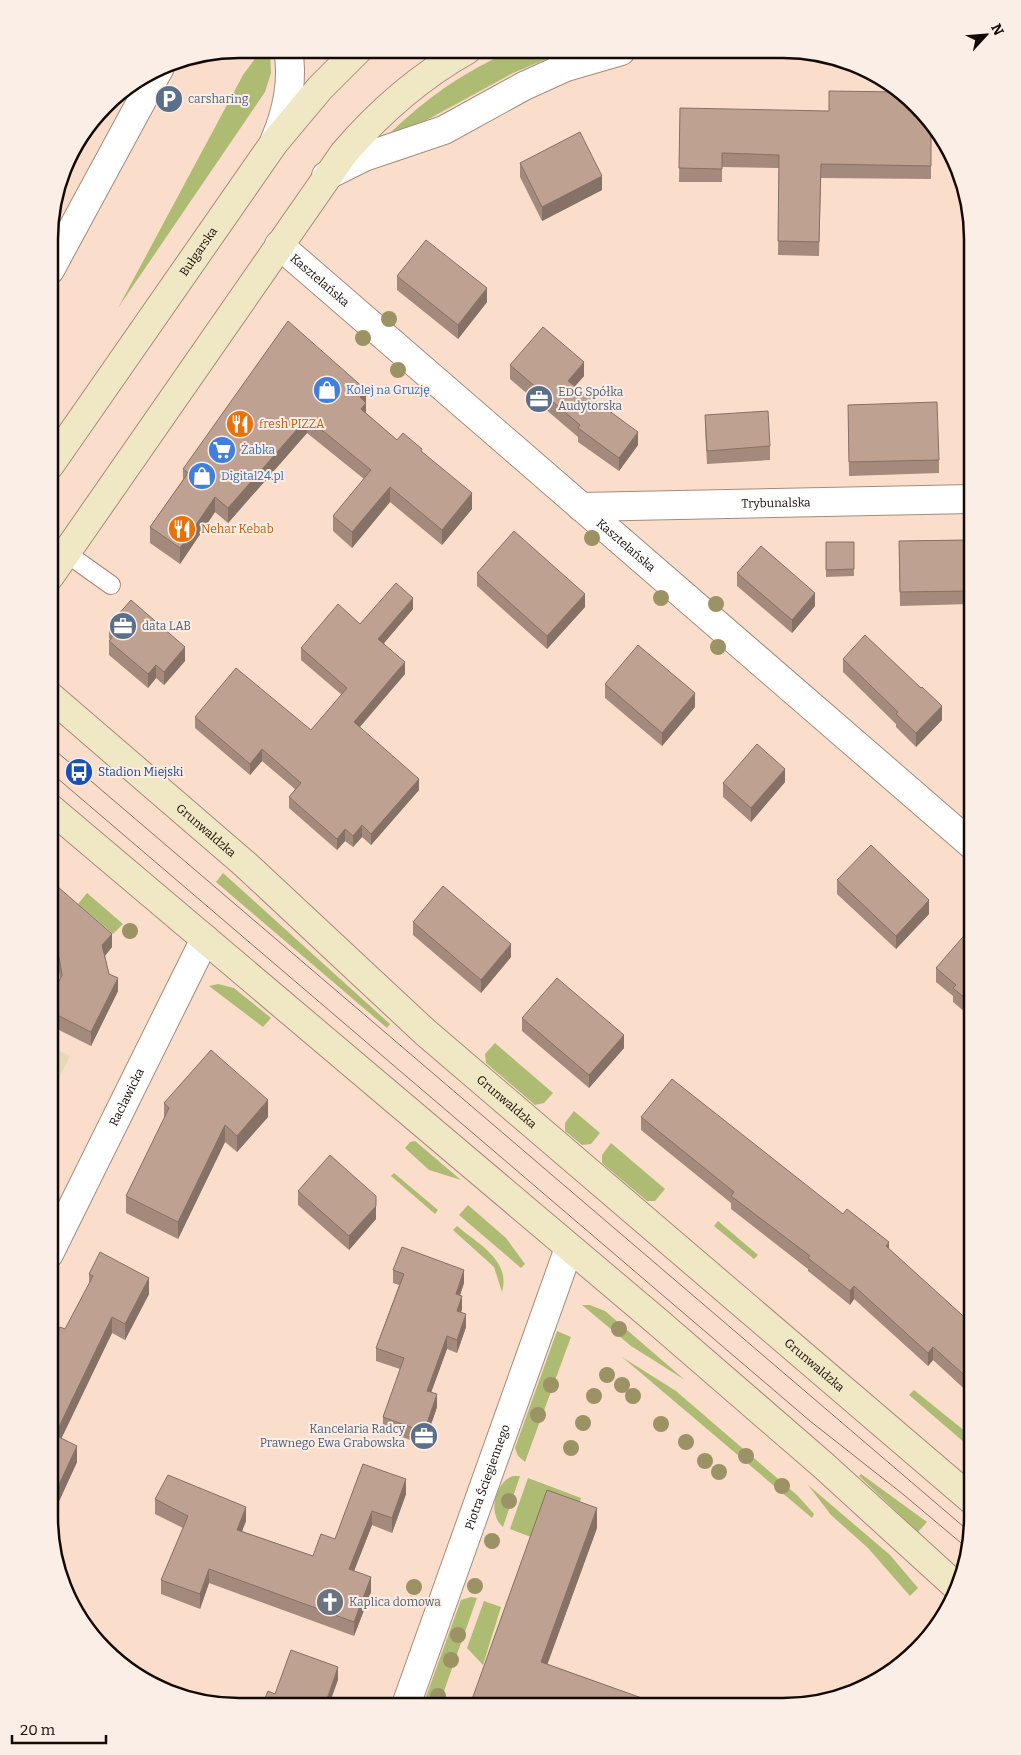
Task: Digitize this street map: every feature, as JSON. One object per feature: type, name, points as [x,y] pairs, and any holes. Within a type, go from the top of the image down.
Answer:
[{"type":"street","points":[[274,143],[289,97],[291,69],[289,58]]},
{"type":"street","name":"Bułgarska","points":[[58,453],[274,143],[320,88],[350,58]]},
{"type":"street","points":[[58,564],[326,176],[344,153],[382,111],[427,75],[454,58]]},
{"type":"street","points":[[326,176],[364,157],[444,130],[524,86],[566,67],[597,58]]},
{"type":"street","points":[[58,255],[153,79]]},
{"type":"street","name":"Kasztelańska","points":[[278,245],[964,838]]},
{"type":"street","name":"Trybunalska","points":[[581,507],[964,499]]},
{"type":"street","name":"Grunwaldzka","points":[[58,703],[246,865],[425,1032],[964,1493]]},
{"type":"street","points":[[58,815],[823,1465],[951,1582]]},
{"type":"street","name":"Racławicka","points":[[58,1236],[205,939]]},
{"type":"street","name":"Piotra Ściegiennego","points":[[408,1698],[569,1248]]},
{"type":"lane","points":[[66,552],[111,584]]},
{"type":"green space","points":[[255,58],[270,58],[271,73],[265,92],[118,308],[243,75]]},
{"type":"green space","points":[[497,58],[549,58],[513,73],[425,121],[390,133],[433,96],[480,66]]},
{"type":"green space","points":[[223,873],[390,1024],[387,1028],[216,882]]},
{"type":"green space","points":[[87,893],[123,924],[113,934],[78,904]]},
{"type":"green space","points":[[218,984],[234,988],[271,1018],[263,1027],[209,986]]},
{"type":"green space","points":[[495,1043],[553,1093],[544,1103],[535,1105],[486,1063],[485,1054]]},
{"type":"green space","points":[[574,1111],[600,1133],[591,1144],[582,1145],[565,1131],[565,1123]]},
{"type":"green space","points":[[415,1141],[461,1180],[429,1170],[405,1148],[410,1142]]},
{"type":"green space","points":[[611,1143],[665,1189],[655,1201],[647,1201],[602,1163],[602,1155]]},
{"type":"green space","points":[[394,1173],[438,1210],[435,1214],[391,1176]]},
{"type":"green space","points":[[468,1205],[506,1238],[525,1264],[521,1268],[459,1215]]},
{"type":"green space","points":[[718,1221],[758,1255],[754,1259],[714,1226]]},
{"type":"green space","points":[[457,1226],[483,1246],[497,1262],[502,1271],[504,1281],[502,1292],[494,1267],[453,1230]]},
{"type":"green space","points":[[582,1305],[590,1305],[605,1311],[685,1380],[631,1346]]},
{"type":"green space","points":[[557,1331],[571,1337],[525,1462],[518,1456],[515,1448]]},
{"type":"green space","points":[[622,1357],[676,1391],[798,1496],[814,1514],[812,1518]]},
{"type":"green space","points":[[914,1390],[964,1430],[964,1442],[909,1395]]},
{"type":"green space","points":[[861,1474],[927,1522],[918,1532],[859,1476]]},
{"type":"green space","points":[[513,1476],[520,1476],[503,1527],[495,1514],[495,1499],[502,1485]]},
{"type":"green space","points":[[528,1478],[581,1498],[574,1520],[536,1539],[510,1529]]},
{"type":"green space","points":[[808,1485],[890,1555],[918,1588],[910,1596],[868,1548],[831,1515]]},
{"type":"green space","points":[[471,1597],[477,1598],[441,1698],[426,1698],[461,1600]]},
{"type":"green space","points":[[484,1601],[501,1607],[483,1665],[467,1648]]},
{"type":"sand","points":[[58,1050],[70,1056],[58,1081]]},
{"type":"building","points":[[829,91],[888,92],[919,119],[931,135],[931,166],[821,164],[819,242],[778,241],[779,155],[722,153],[722,169],[679,168],[680,108],[829,111]]},
{"type":"building","points":[[580,132],[602,176],[542,207],[520,163]]},
{"type":"building","points":[[426,240],[487,288],[458,325],[397,276]]},
{"type":"building","points":[[288,321],[366,390],[360,397],[366,403],[361,409],[397,440],[403,433],[422,449],[421,451],[472,493],[442,530],[390,487],[352,532],[333,516],[371,470],[307,418],[228,508],[215,497],[180,548],[150,527],[188,473],[183,469]]},
{"type":"building","points":[[543,327],[584,362],[568,381],[638,432],[619,458],[578,428],[580,425],[510,365]]},
{"type":"building","points":[[937,402],[939,460],[849,462],[848,405]]},
{"type":"building","points":[[768,411],[770,446],[707,451],[705,415]]},
{"type":"building","points":[[514,531],[585,594],[547,636],[477,573]]},
{"type":"building","points":[[964,540],[964,591],[900,592],[899,541]]},
{"type":"building","points":[[826,542],[854,542],[854,569],[826,570]]},
{"type":"building","points":[[761,546],[815,593],[792,620],[737,573]]},
{"type":"building","points":[[396,583],[413,598],[378,639],[405,662],[354,722],[419,779],[371,834],[362,825],[353,836],[345,829],[337,839],[289,797],[301,783],[262,749],[250,764],[195,717],[236,668],[311,730],[347,688],[301,648],[338,604],[360,624]]},
{"type":"building","points":[[131,600],[185,647],[164,672],[156,665],[148,674],[109,641],[117,631],[109,625]]},
{"type":"building","points":[[865,635],[942,706],[916,733],[896,714],[898,712],[843,659]]},
{"type":"building","points":[[638,645],[695,693],[662,733],[605,684]]},
{"type":"building","points":[[757,744],[785,769],[751,808],[723,783]]},
{"type":"building","points":[[871,845],[929,900],[896,936],[837,880]]},
{"type":"building","points":[[443,886],[511,944],[481,980],[413,922]]},
{"type":"building","points":[[58,887],[112,934],[102,945],[109,974],[118,978],[91,1032],[58,1016],[58,983],[62,975],[59,957]]},
{"type":"building","points":[[964,936],[964,997],[953,988],[956,985],[936,968]]},
{"type":"building","points":[[557,978],[624,1035],[589,1075],[522,1018]]},
{"type":"building","points":[[211,1050],[268,1100],[237,1136],[225,1125],[178,1222],[126,1196],[169,1108],[164,1103]]},
{"type":"building","points":[[672,1079],[843,1214],[847,1209],[889,1242],[886,1246],[964,1317],[964,1375],[933,1347],[928,1353],[854,1286],[850,1291],[808,1258],[810,1256],[731,1196],[734,1192],[641,1117]]},
{"type":"building","points":[[330,1155],[376,1196],[376,1206],[349,1236],[298,1191]]},
{"type":"building","points":[[402,1247],[464,1270],[456,1294],[462,1296],[457,1311],[466,1314],[457,1340],[447,1336],[427,1391],[437,1394],[424,1432],[383,1417],[404,1358],[376,1348],[404,1274],[393,1270]]},
{"type":"building","points":[[100,1252],[149,1278],[125,1324],[112,1317],[58,1429],[58,1331],[60,1327],[65,1329],[93,1276],[89,1274]]},
{"type":"building","points":[[58,1436],[77,1446],[58,1487]]},
{"type":"building","points":[[363,1464],[406,1479],[392,1518],[372,1511],[349,1569],[371,1577],[354,1622],[209,1569],[200,1594],[161,1580],[188,1516],[155,1499],[168,1475],[246,1507],[237,1530],[313,1556],[321,1534],[335,1539]]},
{"type":"building","points":[[547,1490],[597,1508],[541,1662],[642,1698],[473,1698]]},
{"type":"building","points":[[291,1650],[338,1667],[327,1698],[265,1698],[268,1691],[275,1694]]},
{"type":"tram line","points":[[58,753],[963,1526]]},
{"type":"tram line","points":[[58,779],[810,1421],[961,1543]]},
{"type":"place","name":"carsharing","points":[[169,99]]},
{"type":"place","name":"Kolej na Gruzję","points":[[327,390]]},
{"type":"place","name":"EDG Spółka Audytorska","points":[[539,399]]},
{"type":"place","name":"fresh PIZZA","points":[[240,424]]},
{"type":"place","name":"Żabka","points":[[222,450]]},
{"type":"place","name":"Digital24.pl","points":[[202,476]]},
{"type":"place","name":"Nehar Kebab","points":[[182,529]]},
{"type":"place","name":"data LAB","points":[[123,626]]},
{"type":"place","name":"Stadion Miejski","points":[[79,772]]},
{"type":"place","name":"Kancelaria Radcy Prawnego Ewa Grabowska","points":[[424,1436]]},
{"type":"place","name":"Kaplica domowa","points":[[330,1602]]}]
